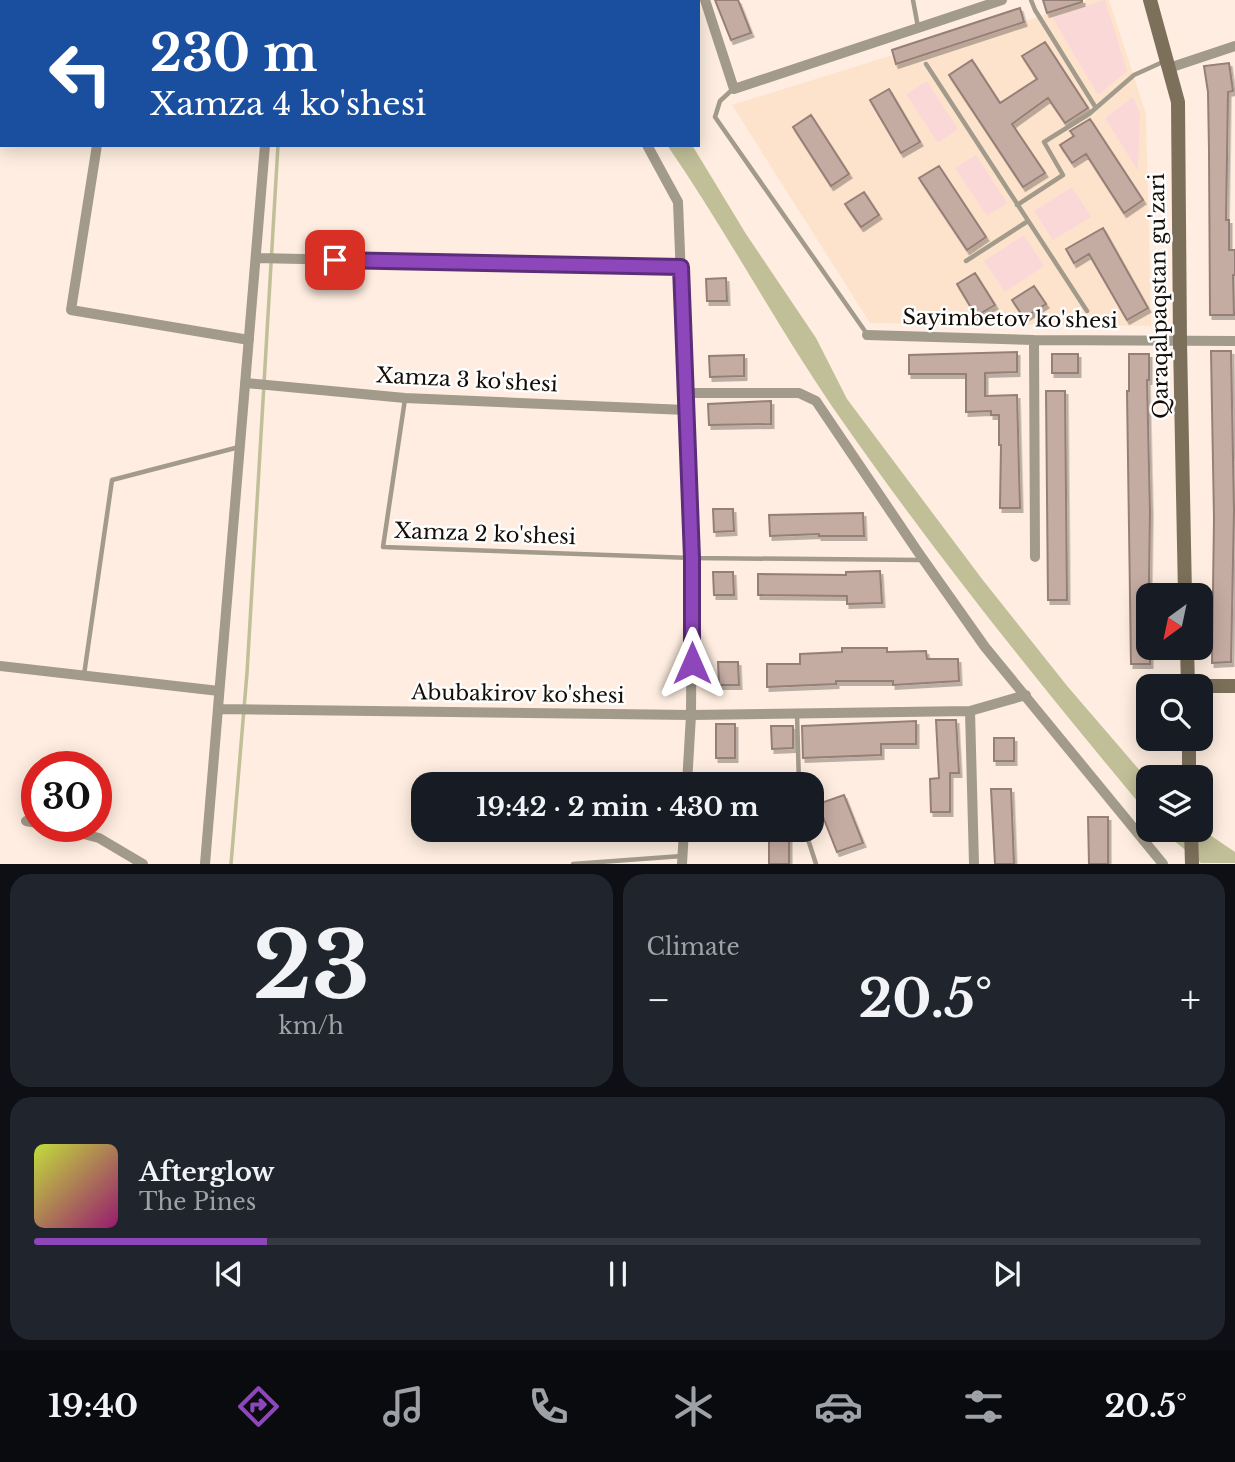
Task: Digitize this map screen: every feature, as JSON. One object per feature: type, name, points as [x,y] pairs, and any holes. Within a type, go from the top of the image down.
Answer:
[{"type":"street","points":[[705,0],[734,89],[1002,0]]},
{"type":"street","name":"Qaraqalpaqstan gu'zari","points":[[1150,0],[1178,102],[1185,583]]},
{"type":"street","points":[[1167,65],[1235,46]]},
{"type":"street","points":[[97,147],[71,310],[249,340]]},
{"type":"street","points":[[205,863],[265,147]]},
{"type":"street","points":[[648,147],[678,202],[692,558],[691,715],[688,772]]},
{"type":"street","points":[[256,258],[681,267]]},
{"type":"street","name":"Sayimbetov ko'shesi","points":[[867,335],[1034,340],[1235,341]]},
{"type":"street","points":[[1034,340],[1035,557]]},
{"type":"street","name":"Xamza 3 ko'shesi","points":[[245,383],[405,398],[687,410]]},
{"type":"street","points":[[686,393],[799,393],[816,401],[985,647],[1163,863]]},
{"type":"street","points":[[0,666],[219,691]]},
{"type":"street","points":[[1213,686],[1235,686]]},
{"type":"street","name":"Abubakirov ko'shesi","points":[[218,709],[691,715],[970,711],[1026,695]]},
{"type":"street","points":[[970,711],[974,863]]},
{"type":"street","points":[[106,842],[143,863]]},
{"type":"street","points":[[682,860],[683,842]]},
{"type":"street","points":[[1191,842],[1192,863]]},
{"type":"lane","points":[[913,0],[918,27]]},
{"type":"lane","points":[[1031,0],[1096,108]]},
{"type":"lane","points":[[926,64],[1087,311]]},
{"type":"lane","points":[[1017,205],[1063,175],[1044,142],[1096,108],[1133,75],[1167,65]]},
{"type":"lane","points":[[734,89],[720,101],[715,117],[867,335]]},
{"type":"lane","points":[[966,261],[1028,221]]},
{"type":"lane","name":"Xamza 2 ko'shesi","points":[[405,398],[383,547],[692,558]]},
{"type":"lane","points":[[83,676],[112,480],[240,447]]},
{"type":"lane","points":[[692,558],[923,560]]},
{"type":"lane","points":[[797,713],[799,772]]},
{"type":"lane","points":[[809,842],[816,863]]},
{"type":"lane","points":[[573,863],[682,860]]},
{"type":"shaded area","points":[[1088,0],[1109,0],[1146,114],[1151,326],[870,323],[732,105],[893,55],[897,64]]},
{"type":"shaded area","points":[[1105,0],[1127,71],[1098,95],[1052,17]]},
{"type":"shaded area","points":[[927,81],[958,129],[938,143],[906,94]]},
{"type":"shaded area","points":[[1133,97],[1140,113],[1138,171],[1105,118]]},
{"type":"shaded area","points":[[668,147],[693,147],[746,234],[816,338],[847,399],[982,579],[1068,687],[1136,766],[1136,799],[991,621],[916,523],[843,422]]},
{"type":"shaded area","points":[[976,155],[1007,203],[987,216],[955,168]]},
{"type":"shaded area","points":[[1072,187],[1091,217],[1053,240],[1034,211]]},
{"type":"shaded area","points":[[1024,235],[1044,266],[1005,292],[984,261]]},
{"type":"shaded area","points":[[1213,837],[1235,852],[1235,863],[1201,863],[1176,842],[1213,842]]},
{"type":"building","points":[[715,0],[738,0],[751,33],[731,40]]},
{"type":"building","points":[[1043,0],[1082,0],[1082,2],[1047,13]]},
{"type":"building","points":[[1020,8],[1024,22],[896,64],[892,50]]},
{"type":"building","points":[[1045,42],[1088,108],[1065,123],[1048,98],[1012,124],[1045,173],[1023,187],[949,75],[972,60],[1000,103],[1037,79],[1022,56]]},
{"type":"building","points":[[1229,63],[1233,91],[1228,92],[1226,220],[1229,220],[1229,250],[1235,250],[1234,315],[1210,315],[1208,92],[1204,66]]},
{"type":"building","points":[[889,89],[920,142],[901,153],[870,100]]},
{"type":"building","points":[[811,115],[849,174],[831,186],[793,127]]},
{"type":"building","points":[[1090,119],[1143,200],[1124,213],[1086,154],[1072,163],[1060,145],[1074,136],[1070,131]]},
{"type":"building","points":[[939,166],[986,237],[967,250],[919,178]]},
{"type":"building","points":[[864,192],[879,215],[861,227],[845,204]]},
{"type":"building","points":[[1103,228],[1148,308],[1127,320],[1089,254],[1074,263],[1066,249]]},
{"type":"building","points":[[975,273],[995,305],[976,316],[957,284]]},
{"type":"building","points":[[726,278],[727,301],[707,301],[706,279]]},
{"type":"building","points":[[1034,286],[1046,304],[1024,318],[1012,300]]},
{"type":"building","points":[[1211,351],[1231,351],[1234,511],[1231,662],[1212,663],[1214,518]]},
{"type":"building","points":[[1017,352],[1017,372],[985,373],[985,396],[1017,395],[1020,508],[1000,508],[999,415],[991,415],[991,411],[966,412],[966,374],[909,374],[909,355]]},
{"type":"building","points":[[1052,354],[1078,354],[1078,373],[1052,373]]},
{"type":"building","points":[[1129,354],[1149,354],[1149,583],[1136,583],[1136,660],[1150,660],[1150,664],[1131,664]]},
{"type":"building","points":[[744,355],[744,376],[710,377],[709,356]]},
{"type":"building","points":[[1046,391],[1065,391],[1067,600],[1048,600]]},
{"type":"building","points":[[771,401],[771,424],[709,425],[708,404]]},
{"type":"building","points":[[713,509],[733,509],[734,531],[714,532]]},
{"type":"building","points":[[863,513],[864,536],[770,536],[769,515]]},
{"type":"building","points":[[880,571],[882,603],[847,604],[847,596],[758,595],[758,574],[846,575],[846,572]]},
{"type":"building","points":[[713,572],[733,572],[734,595],[714,595]]},
{"type":"building","points":[[842,648],[887,648],[887,652],[926,651],[927,659],[958,659],[959,681],[893,685],[893,681],[836,681],[836,684],[767,687],[767,664],[800,664],[800,654],[842,652]]},
{"type":"building","points":[[718,662],[738,662],[739,685],[719,685]]},
{"type":"building","points":[[936,720],[956,720],[959,773],[950,773],[950,812],[931,812],[930,779],[939,778]]},
{"type":"building","points":[[916,721],[916,744],[881,744],[881,755],[803,758],[802,726]]},
{"type":"building","points":[[716,724],[735,724],[735,758],[716,758]]},
{"type":"building","points":[[771,726],[793,726],[793,748],[772,749]]},
{"type":"building","points":[[994,738],[1014,738],[1014,761],[994,761]]},
{"type":"building","points":[[991,789],[1011,789],[1014,864],[995,864]]},
{"type":"building","points":[[844,795],[863,843],[837,852],[824,819],[824,802]]},
{"type":"building","points":[[1088,817],[1108,817],[1108,864],[1089,864]]},
{"type":"building","points":[[769,842],[789,842],[789,864],[769,864]]},
{"type":"waterway","points":[[231,864],[247,673],[278,147]]},
{"type":"route","points":[[335,260],[681,267],[692,558],[692,663]]}]
